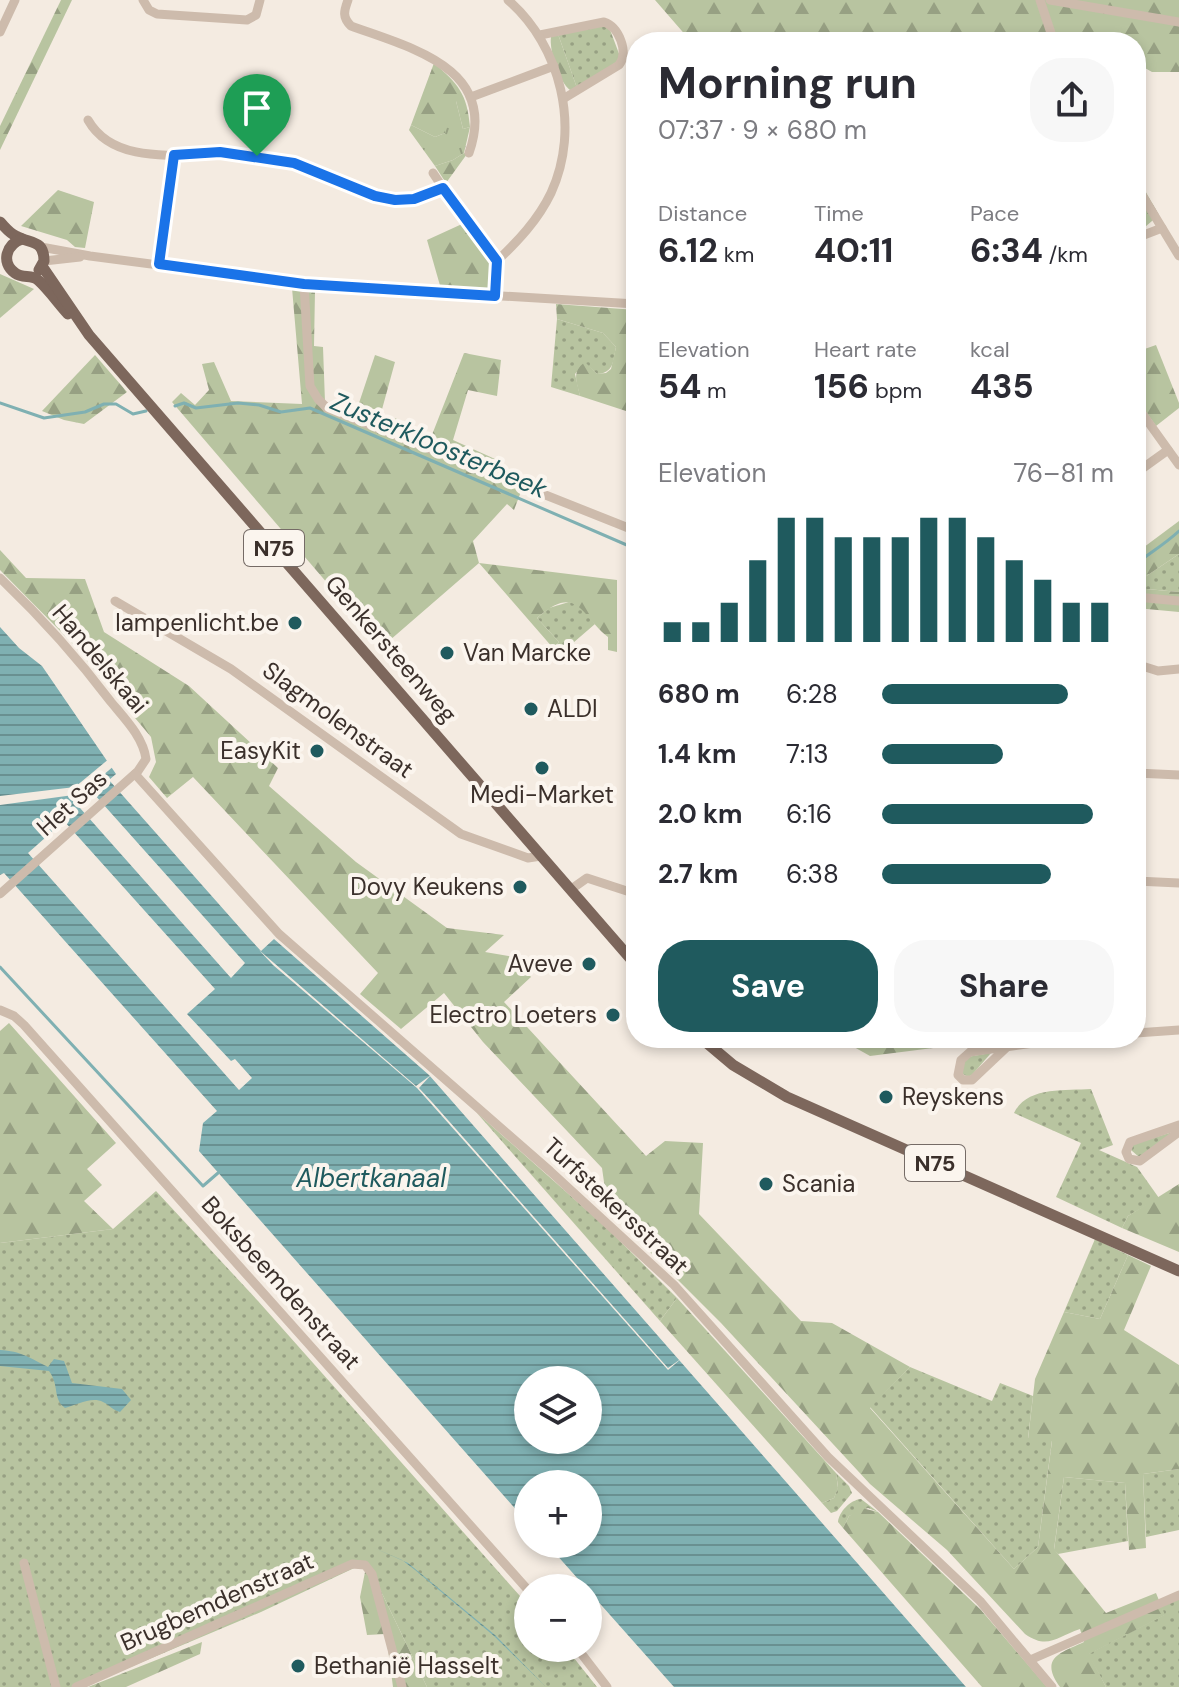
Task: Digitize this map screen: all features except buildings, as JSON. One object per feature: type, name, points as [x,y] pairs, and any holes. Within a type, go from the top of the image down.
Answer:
[{"type":"main road","points":[[0,222],[12,234],[41,247]]},
{"type":"main road","points":[[0,235],[5,259]]},
{"type":"main road","points":[[5,259],[15,242],[22,239]]},
{"type":"main road","name":"Genkersteenweg","points":[[41,247],[43,264],[81,325]]},
{"type":"main road","name":"Genkersteenweg","points":[[5,259],[19,276],[36,278],[81,325],[626,954]]},
{"type":"main road","points":[[31,276],[43,264]]},
{"type":"main road","name":"N75","points":[[713,1048],[733,1065],[787,1097],[1179,1271]]},
{"type":"street","points":[[0,32],[15,0]]},
{"type":"street","points":[[143,0],[149,10],[157,14],[247,20],[256,15],[260,0]]},
{"type":"street","points":[[348,0],[344,12],[351,26],[433,58],[457,77],[471,97],[475,147]]},
{"type":"street","points":[[497,261],[520,239],[551,194],[562,158],[566,128],[563,99],[554,66],[540,35],[508,0]]},
{"type":"street","points":[[1052,32],[1045,0],[1179,22]]},
{"type":"street","points":[[540,35],[604,22],[611,24],[624,51],[624,59],[619,65],[563,99]]},
{"type":"street","points":[[471,97],[554,66]]},
{"type":"street","points":[[88,120],[106,141],[140,152],[174,155],[220,152],[294,163],[375,196],[395,200],[414,199],[443,188]]},
{"type":"street","points":[[159,264],[174,155]]},
{"type":"street","points":[[433,173],[497,261],[495,296]]},
{"type":"street","points":[[1146,202],[1179,256]]},
{"type":"street","points":[[1146,234],[1162,228]]},
{"type":"street","points":[[41,247],[304,284],[626,303]]},
{"type":"street","points":[[43,264],[90,256]]},
{"type":"street","points":[[304,284],[310,386],[327,408],[626,527]]},
{"type":"street","points":[[1146,419],[1179,465]]},
{"type":"street","points":[[1146,466],[1168,450]]},
{"type":"street","name":"Handelskaai","points":[[0,578],[68,646],[140,739],[146,759],[131,777]]},
{"type":"street","points":[[1146,598],[1179,601]]},
{"type":"street","name":"Slagmolenstraat","points":[[115,601],[231,669],[461,834],[528,858],[541,856]]},
{"type":"street","points":[[1146,667],[1158,671],[1179,669]]},
{"type":"street","points":[[1146,773],[1179,775]]},
{"type":"street","name":"Het Sas","points":[[1,893],[131,777]]},
{"type":"street","name":"Turfstekersstraat","points":[[131,777],[279,934],[582,1200],[674,1285],[828,1457],[980,1601],[1052,1687]]},
{"type":"street","points":[[570,890],[587,878],[626,891]]},
{"type":"street","points":[[1146,881],[1179,883]]},
{"type":"street","name":"Boksbeemdenstraat","points":[[0,1010],[24,1025],[514,1574]]},
{"type":"street","points":[[1146,1032],[1179,1030]]},
{"type":"street","points":[[998,1048],[966,1054],[958,1067],[958,1075],[963,1080],[972,1080],[1006,1048]]},
{"type":"street","points":[[1179,1125],[1130,1142],[1126,1152],[1129,1159],[1140,1161],[1179,1132]]},
{"type":"street","points":[[24,1563],[56,1687]]},
{"type":"street","name":"Brugbemdenstraat","points":[[76,1687],[352,1564],[365,1565],[372,1574],[402,1687]]},
{"type":"street","points":[[1030,1660],[1179,1595]]},
{"type":"street","points":[[588,1662],[607,1687]]},
{"type":"green space","points":[[61,0],[72,0],[0,150],[0,126]]},
{"type":"green space","points":[[655,0],[1179,0],[1179,72],[1152,72],[1146,69],[1146,32],[683,32]]},
{"type":"green space","points":[[609,27],[621,59],[577,88],[558,34]]},
{"type":"green space","points":[[558,34],[577,88],[570,90],[562,80],[553,57],[551,37]]},
{"type":"green space","points":[[434,63],[464,97],[470,127],[463,129],[456,101],[445,102],[445,133],[435,137],[411,125]]},
{"type":"green space","points":[[445,101],[456,101],[463,129],[470,127],[464,153],[435,166],[409,130],[411,125],[435,137],[445,133]]},
{"type":"green space","points":[[467,154],[446,183],[435,166]]},
{"type":"green space","points":[[58,190],[94,202],[85,248],[21,226]]},
{"type":"green space","points":[[1146,192],[1159,215],[1146,226]]},
{"type":"green space","points":[[462,224],[493,264],[490,291],[441,289],[427,240]]},
{"type":"green space","points":[[0,274],[34,289],[0,318]]},
{"type":"green space","points":[[292,288],[315,291],[314,346],[323,347],[325,402],[356,412],[375,355],[395,362],[381,413],[397,419],[391,438],[522,489],[514,510],[507,504],[473,541],[479,563],[382,647],[172,402],[181,393],[195,405],[209,390],[202,364],[214,362],[231,401],[302,404]]},
{"type":"green space","points":[[556,304],[626,309],[626,411],[580,396],[576,378],[585,362],[597,374],[606,373],[611,369],[616,347],[603,333],[557,319]]},
{"type":"green space","points":[[557,319],[603,333],[616,347],[612,365],[607,371],[597,374],[585,363],[575,374],[580,396],[551,387]]},
{"type":"green space","points":[[1156,345],[1179,403],[1179,408],[1156,426],[1146,412],[1146,348]]},
{"type":"green space","points":[[464,353],[501,360],[497,396],[468,390],[453,440],[495,459],[493,467],[428,445]]},
{"type":"green space","points":[[95,355],[127,392],[84,424],[42,411]]},
{"type":"green space","points":[[1179,521],[1179,554],[1146,576],[1146,546]]},
{"type":"green space","points":[[0,550],[26,578],[85,579],[104,632],[189,686],[278,768],[269,786],[356,862],[447,928],[504,935],[485,952],[514,957],[531,977],[504,1002],[646,1156],[665,1141],[703,1143],[699,1214],[801,1321],[832,1323],[910,1367],[870,1408],[1014,1569],[1038,1547],[1052,1441],[1028,1439],[1035,1379],[1064,1312],[1100,1319],[1128,1255],[1151,1266],[1124,1330],[1179,1365],[1179,1469],[1143,1474],[1146,1548],[1129,1550],[1125,1483],[1064,1477],[1054,1549],[1106,1613],[1156,1593],[1165,1615],[1089,1654],[1106,1687],[1060,1687],[1054,1677],[1052,1663],[1060,1653],[1084,1642],[1080,1629],[1046,1642],[1025,1634],[947,1550],[870,1484],[721,1323],[608,1210],[602,1168],[483,1042],[444,993],[401,1029],[360,994],[378,973],[193,777],[167,798],[149,777],[156,762],[151,737],[73,644],[0,570]]},
{"type":"green space","points":[[1179,554],[1179,592],[1146,589],[1146,576]]},
{"type":"green space","points":[[479,563],[617,580],[617,652],[608,650],[608,637],[578,606],[570,603],[551,608],[537,618],[559,642],[553,648]]},
{"type":"green space","points":[[1146,589],[1179,592],[1179,612],[1146,609]]},
{"type":"green space","points":[[569,602],[580,605],[595,624],[559,655],[553,648],[559,642],[537,618],[549,608]]},
{"type":"green space","points":[[9,1023],[116,1143],[87,1169],[102,1185],[84,1201],[113,1229],[0,1243],[0,1031]]},
{"type":"green space","points":[[856,1048],[933,1048],[870,1056]]},
{"type":"green space","points":[[991,1053],[972,1075],[968,1077],[963,1074],[963,1063],[967,1057]]},
{"type":"green space","points":[[1091,1089],[1113,1145],[1099,1150],[1137,1167],[1159,1198],[1128,1216],[1122,1228],[1056,1197],[1081,1143],[1014,1113],[1020,1104],[1037,1094]]},
{"type":"green space","points":[[476,1112],[608,1229],[677,1298],[660,1321]]},
{"type":"green space","points":[[1176,1131],[1139,1157],[1131,1150],[1133,1144]]},
{"type":"green space","points":[[1179,1184],[1179,1252],[1122,1228],[1128,1216]]},
{"type":"green space","points":[[156,1191],[514,1589],[514,1662],[577,1662],[597,1687],[427,1687],[367,1562],[261,1612],[83,1687],[0,1687],[0,1243],[113,1229]]},
{"type":"green space","points":[[1095,1239],[1128,1255],[1100,1319],[1064,1312]]},
{"type":"green space","points":[[677,1298],[836,1473],[838,1488],[834,1498],[822,1503],[660,1321]]},
{"type":"green space","points":[[910,1367],[992,1401],[1000,1383],[1033,1396],[1028,1438],[1052,1440],[1038,1547],[1014,1569],[870,1407]]},
{"type":"green space","points":[[1179,1469],[1179,1530],[1146,1537],[1143,1474]]},
{"type":"green space","points":[[836,1473],[852,1493],[837,1511],[831,1513],[822,1503],[834,1498],[838,1487]]},
{"type":"green space","points":[[1064,1477],[1125,1483],[1128,1541],[1058,1554],[1054,1550]]},
{"type":"green space","points":[[861,1499],[878,1512],[868,1508],[849,1516],[843,1528],[838,1522],[840,1514],[849,1504]]},
{"type":"green space","points":[[862,1508],[878,1512],[981,1610],[1047,1687],[982,1687],[843,1528],[849,1516]]},
{"type":"green space","points":[[367,1562],[427,1687],[393,1687],[386,1634],[367,1635],[360,1597]]},
{"type":"green space","points":[[1179,1599],[1179,1687],[1106,1687],[1088,1654],[1164,1615],[1161,1606]]},
{"type":"green space","points":[[202,1642],[200,1654],[126,1687],[88,1687]]},
{"type":"water","name":"Albertkanaal","points":[[0,627],[19,648],[42,666],[116,774],[109,780],[248,937],[261,951],[274,939],[429,1075],[966,1687],[674,1687],[602,1606],[602,1574],[574,1574],[559,1558],[602,1558],[602,1470],[514,1470],[514,1507],[199,1151],[203,1123],[217,1111],[4,873],[0,875]],"holes":[[[94,794],[245,963],[231,978],[80,808]],[[64,821],[215,989],[187,1014],[231,1061],[235,1059],[252,1078],[239,1090],[28,853]]]},
{"type":"water","points":[[0,1350],[20,1353],[48,1367],[54,1359],[64,1361],[72,1383],[122,1389],[131,1400],[120,1412],[99,1400],[65,1408],[49,1371],[0,1366]]},
{"type":"water","points":[[403,1561],[495,1635],[514,1656]]},
{"type":"pier","points":[[110,758],[115,765],[81,794],[0,805],[0,796],[75,787]]},
{"type":"pier","points":[[259,950],[416,1086],[431,1075],[419,1088],[668,1368],[682,1358],[668,1370],[417,1088]]},
{"type":"waterway","name":"Zusterkloosterbeek","points":[[0,403],[44,418],[85,412],[104,404],[116,404],[133,414],[146,411]]},
{"type":"waterway","name":"Zusterkloosterbeek","points":[[175,406],[184,403],[196,408],[238,403],[281,412],[310,408],[626,545]]},
{"type":"waterway","name":"Zusterkloosterbeek","points":[[1146,556],[1179,531]]},
{"type":"waterway","points":[[0,967],[203,1186],[218,1173]]},
{"type":"place","name":"lampenlicht.be","points":[[295,623]]},
{"type":"place","name":"Van Marcke","points":[[447,653]]},
{"type":"place","name":"ALDI","points":[[531,709]]},
{"type":"place","name":"EasyKit","points":[[317,751]]},
{"type":"place","name":"Medi-Market","points":[[542,768]]},
{"type":"place","name":"Dovy Keukens","points":[[520,887]]},
{"type":"place","name":"Aveve","points":[[589,964]]},
{"type":"place","name":"Electro Loeters","points":[[613,1015]]},
{"type":"place","name":"Reyskens","points":[[886,1097]]},
{"type":"place","name":"Scania","points":[[766,1184]]},
{"type":"place","name":"Bethanië Hasselt","points":[[298,1666]]},
{"type":"route","points":[[220,152],[257,156],[294,163],[375,196],[395,200],[414,199],[443,188],[497,261],[495,296],[304,284],[159,264],[174,155],[220,152]]}]
